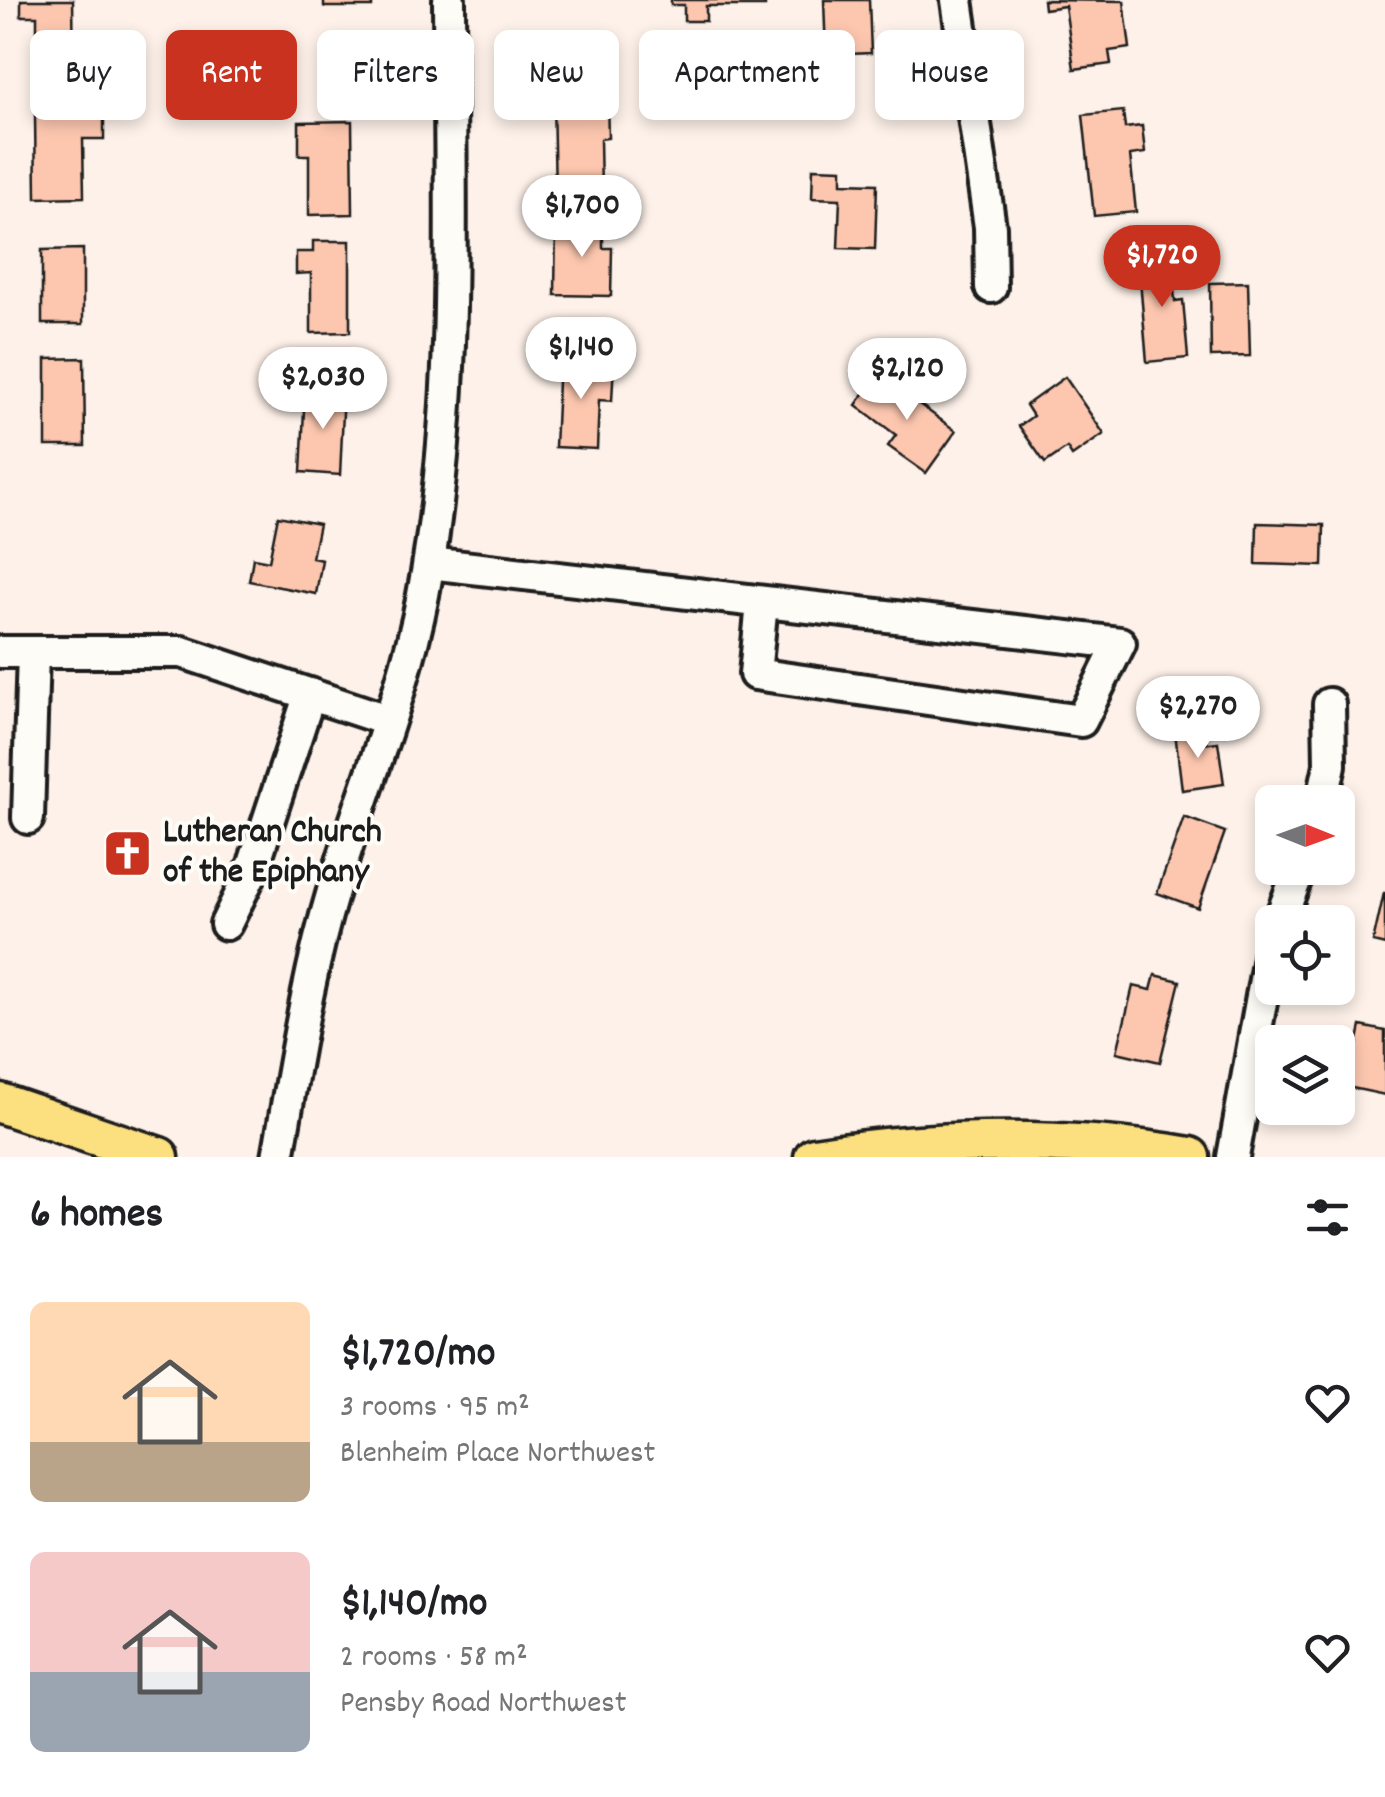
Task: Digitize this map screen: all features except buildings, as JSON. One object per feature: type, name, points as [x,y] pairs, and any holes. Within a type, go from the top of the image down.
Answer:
[{"type":"main road","points":[[0,1103],[159,1157]]},
{"type":"main road","points":[[814,1157],[966,1143],[1086,1144],[1190,1157]]},
{"type":"street","points":[[278,1157],[309,984],[422,600],[442,483],[449,368],[449,0]]},
{"type":"street","points":[[957,0],[990,227],[991,287]]},
{"type":"street","points":[[428,563],[1120,643],[1082,721],[755,674],[762,603]]},
{"type":"street","points":[[0,652],[182,652],[387,720]]},
{"type":"street","points":[[28,818],[33,652]]},
{"type":"street","points":[[226,924],[251,872],[310,694]]},
{"type":"street","points":[[1326,785],[1330,765],[1329,704]]},
{"type":"street","points":[[1233,1157],[1260,1005]]},
{"type":"place","name":"Lutheran Church of the Epiphany","points":[[128,854]]}]
